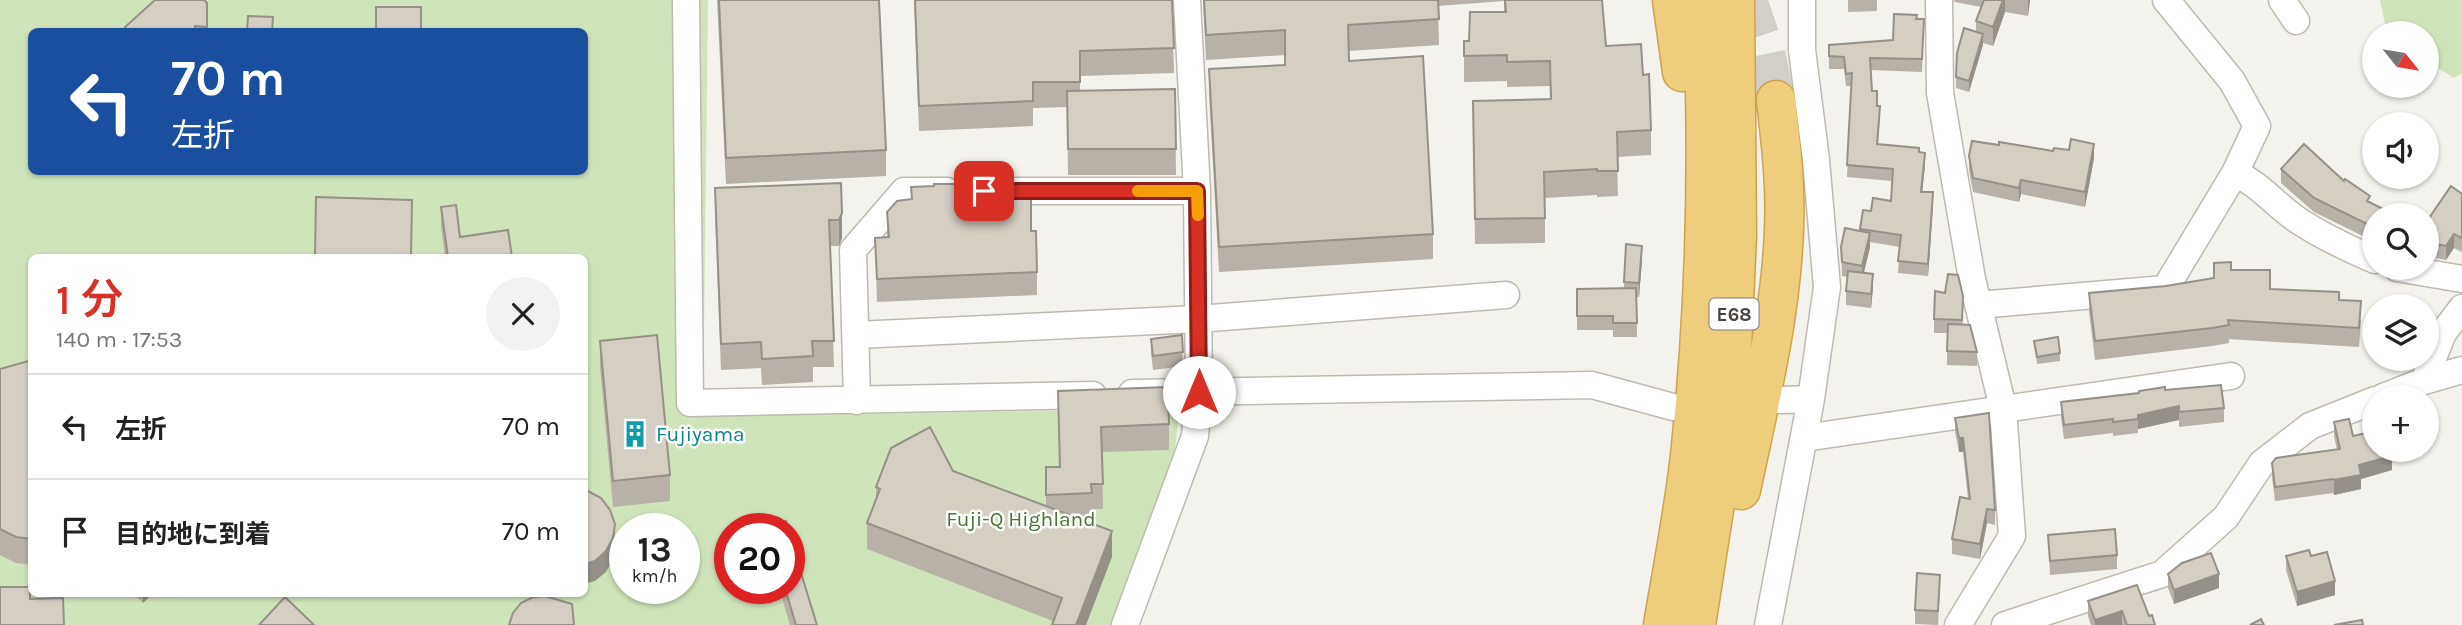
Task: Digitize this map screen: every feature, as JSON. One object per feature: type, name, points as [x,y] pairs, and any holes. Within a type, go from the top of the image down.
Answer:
[{"type":"highway","points":[[1672,0],[1684,90],[1689,189],[1691,449]]},
{"type":"highway","name":"E68","points":[[1663,625],[1691,449],[1700,340],[1705,99],[1702,0]]},
{"type":"highway","name":"E68","points":[[1696,625],[1723,453],[1732,348],[1737,222],[1735,0]]},
{"type":"highway","points":[[1713,625],[1770,349],[1779,287],[1784,229],[1783,167],[1776,100]]},
{"type":"street","points":[[686,0],[690,403],[1592,385],[1673,407]]},
{"type":"street","points":[[1125,625],[1195,436],[1199,392],[1197,191],[1187,0]]},
{"type":"street","points":[[1768,625],[1811,398],[1827,287],[1816,160],[1802,50],[1802,0]]},
{"type":"street","points":[[1939,0],[1940,93],[1978,305],[2003,408],[2012,536],[1958,625]]},
{"type":"street","points":[[1978,305],[2165,289],[2235,173],[2257,125],[2232,81],[2166,0]]},
{"type":"street","points":[[2235,173],[2250,180],[2322,236],[2362,254]]},
{"type":"street","points":[[857,401],[853,250],[905,191],[1197,191]]},
{"type":"street","points":[[2439,275],[2462,279]]},
{"type":"street","points":[[856,335],[1198,318],[1506,295]]},
{"type":"street","points":[[2424,381],[2443,333],[2462,308]]},
{"type":"street","points":[[2414,385],[2462,370]]},
{"type":"street","points":[[1804,438],[2231,376]]},
{"type":"street","points":[[1780,400],[1811,398]]},
{"type":"street","points":[[2005,625],[2162,575],[2226,517],[2262,463],[2310,426],[2362,405]]},
{"type":"green space","name":"Fuji-Q Highland","points":[[0,0],[708,0],[703,416],[1179,409],[1175,449],[1110,625],[0,625]]},
{"type":"green space","points":[[2380,0],[2462,0],[2462,73],[2454,78],[2440,69],[2440,21],[2384,21]]},
{"type":"building","points":[[155,0],[204,0],[207,3],[207,27],[125,27]]},
{"type":"building","points":[[719,0],[879,0],[886,150],[726,158]]},
{"type":"building","points":[[915,0],[1172,0],[1174,48],[1080,51],[1080,82],[1033,82],[1033,101],[919,106]]},
{"type":"building","points":[[1204,0],[1438,0],[1439,19],[1348,25],[1349,61],[1423,56],[1433,234],[1219,247],[1209,69],[1285,65],[1285,30],[1206,35]]},
{"type":"building","points":[[1505,0],[1602,0],[1606,46],[1641,44],[1643,75],[1649,74],[1651,130],[1617,132],[1618,171],[1597,169],[1544,172],[1545,218],[1475,219],[1473,101],[1551,99],[1550,61],[1507,62],[1507,55],[1464,56],[1464,41],[1469,41],[1470,12],[1506,12]]},
{"type":"building","points":[[1984,0],[2003,0],[1993,27],[1976,21]]},
{"type":"building","points":[[376,7],[421,7],[421,28],[376,28]]},
{"type":"building","points":[[1894,14],[1917,15],[1916,19],[1924,19],[1922,59],[1870,58],[1872,91],[1877,91],[1877,106],[1880,106],[1877,144],[1919,148],[1919,152],[1925,153],[1921,192],[1933,192],[1928,264],[1898,261],[1901,235],[1860,229],[1863,210],[1871,211],[1873,198],[1891,201],[1893,169],[1847,165],[1852,73],[1846,74],[1844,57],[1829,56],[1829,45],[1893,40]]},
{"type":"building","points":[[248,16],[273,17],[272,28],[247,28]]},
{"type":"building","points":[[1964,28],[1983,34],[1969,81],[1956,77],[1957,53]]},
{"type":"building","points":[[1175,89],[1176,149],[1068,149],[1067,91]]},
{"type":"building","points":[[2071,139],[2094,144],[2085,192],[2021,180],[2019,188],[1973,178],[1969,156],[1972,141],[1999,145],[1999,142],[2053,151],[2054,148],[2069,150]]},
{"type":"building","points":[[2304,144],[2344,181],[2345,179],[2370,196],[2367,201],[2371,203],[2362,203],[2362,222],[2314,198],[2281,169]]},
{"type":"building","points":[[841,183],[842,213],[839,220],[829,220],[834,341],[812,341],[813,356],[762,359],[761,342],[721,344],[715,188]]},
{"type":"building","points":[[934,184],[1031,184],[1031,231],[1036,231],[1037,272],[877,279],[875,238],[889,237],[887,212],[897,201],[912,199],[911,187]]},
{"type":"building","points":[[2451,186],[2462,194],[2462,238],[2454,234],[2446,246],[2439,245],[2439,204]]},
{"type":"building","points":[[316,197],[412,200],[411,254],[315,254]]},
{"type":"building","points":[[456,205],[460,237],[508,230],[512,254],[448,254],[441,207]]},
{"type":"building","points":[[1845,228],[1870,233],[1862,266],[1842,262],[1841,247]]},
{"type":"building","points":[[1626,244],[1642,246],[1639,283],[1624,282]]},
{"type":"building","points":[[2231,262],[2231,270],[2270,270],[2270,289],[2339,292],[2339,300],[2361,301],[2359,328],[2228,320],[2229,325],[2212,328],[2095,341],[2089,293],[2166,286],[2214,278],[2214,263]]},
{"type":"building","points":[[1848,271],[1873,274],[1871,294],[1846,291]]},
{"type":"building","points":[[1948,274],[1958,275],[1963,296],[1962,320],[1934,319],[1935,291],[1945,293]]},
{"type":"building","points":[[1636,288],[1637,323],[1613,323],[1613,316],[1577,316],[1577,289]]},
{"type":"building","points":[[1948,324],[1970,325],[1977,352],[1947,351]]},
{"type":"building","name":"Fujiyama","points":[[657,335],[670,475],[613,481],[600,341]]},
{"type":"building","points":[[1182,335],[1183,352],[1153,356],[1151,339]]},
{"type":"building","points":[[2058,337],[2060,353],[2037,357],[2034,341]]},
{"type":"building","points":[[28,361],[28,538],[16,537],[0,529],[0,369]]},
{"type":"building","points":[[2221,385],[2224,408],[2179,412],[2179,406],[2138,415],[2138,419],[2064,425],[2061,402],[2139,393],[2165,387],[2165,390]]},
{"type":"building","points":[[1168,387],[1169,424],[1101,427],[1103,484],[1091,484],[1092,493],[1046,495],[1046,467],[1060,467],[1058,391]]},
{"type":"building","points":[[1989,413],[1995,510],[1987,509],[1980,544],[1952,539],[1960,497],[1970,499],[1963,438],[1959,438],[1955,418]]},
{"type":"building","points":[[2349,419],[2353,436],[2362,434],[2362,462],[2370,462],[2359,465],[2361,475],[2275,487],[2272,463],[2276,458],[2340,449],[2334,422]]},
{"type":"building","points":[[930,427],[953,471],[1112,531],[1076,625],[1052,625],[1062,598],[867,523],[880,489],[876,487],[891,448]]},
{"type":"building","points":[[588,491],[601,498],[611,513],[609,545],[595,561],[588,563]]},
{"type":"building","points":[[2115,529],[2117,555],[2050,561],[2048,535]]},
{"type":"building","points":[[2309,550],[2311,556],[2327,552],[2335,581],[2297,592],[2286,556]]},
{"type":"building","points":[[2211,553],[2219,574],[2174,590],[2168,574],[2182,563]]},
{"type":"building","points":[[1917,573],[1940,575],[1938,611],[1915,610]]},
{"type":"building","points":[[2137,585],[2155,625],[2127,625],[2122,611],[2095,620],[2088,601]]},
{"type":"building","points":[[805,586],[817,625],[796,625],[790,604],[805,604]]},
{"type":"building","points":[[0,587],[28,587],[30,599],[63,598],[64,625],[0,625]]},
{"type":"building","points":[[285,597],[314,625],[259,625]]},
{"type":"building","points":[[533,597],[548,597],[572,604],[574,625],[509,625],[513,613],[521,603]]},
{"type":"building","points":[[2261,619],[2264,625],[2250,625]]},
{"type":"building","points":[[2362,620],[2363,625],[2334,625]]},
{"type":"tunnel","points":[[1748,0],[1766,52],[1776,100]]},
{"type":"slow traffic","points":[[1138,191],[1197,191],[1198,215]]},
{"type":"place","name":"Fujiyama","points":[[635,434]]},
{"type":"route","points":[[984,191],[1197,191],[1199,392]]}]
